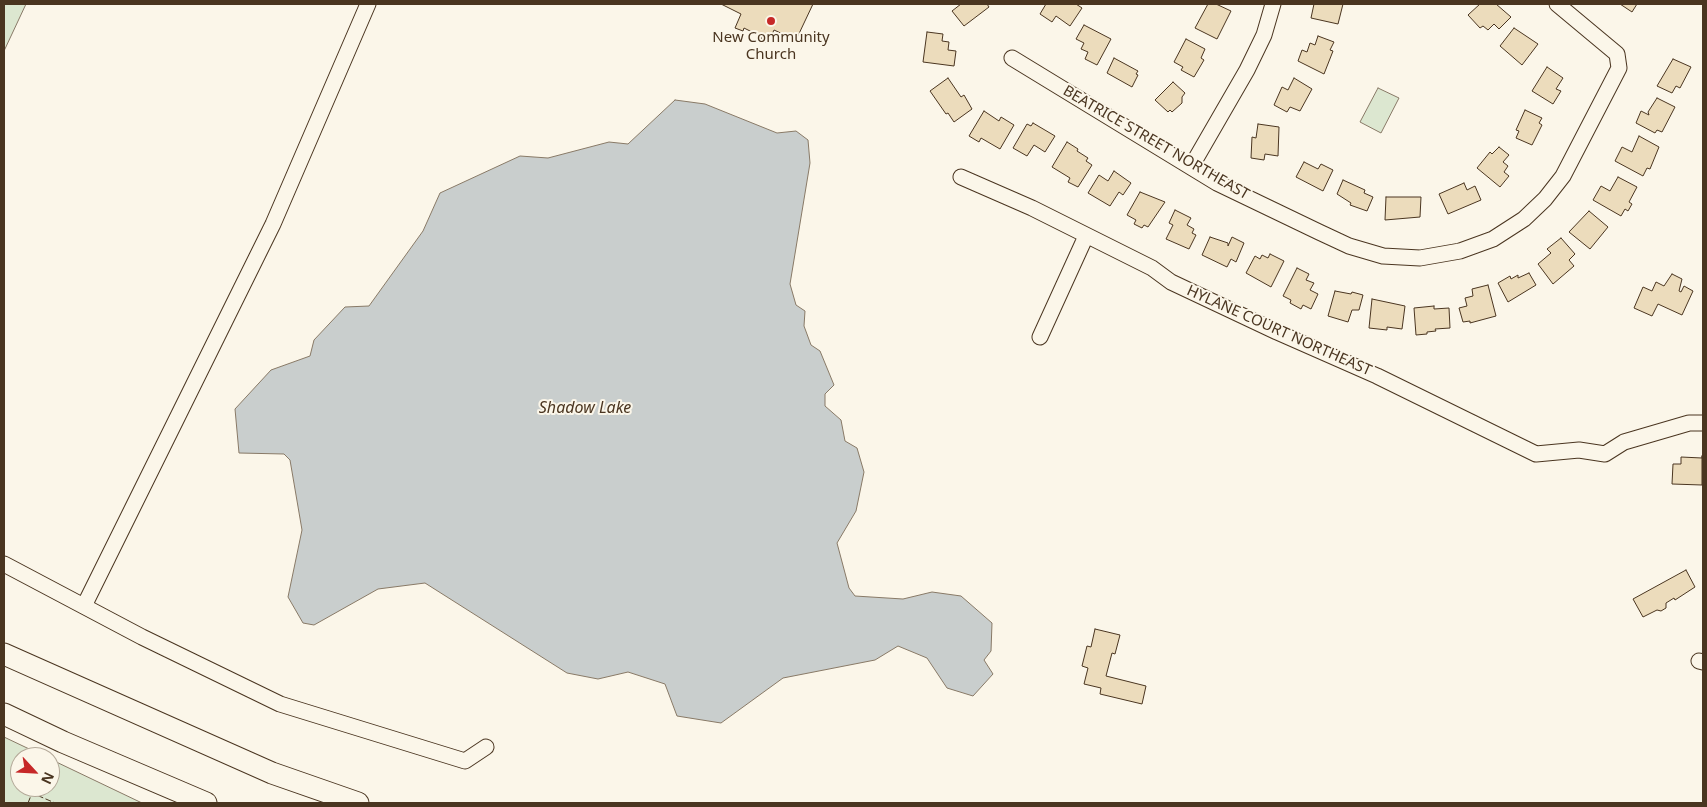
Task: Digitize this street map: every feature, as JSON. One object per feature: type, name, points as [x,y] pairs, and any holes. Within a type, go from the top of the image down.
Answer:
[{"type":"highway","points":[[4,654],[272,773],[358,803]]},
{"type":"highway","points":[[4,714],[63,742],[206,803]]},
{"type":"street","points":[[84,606],[273,224],[368,4]]},
{"type":"street","points":[[1191,167],[1247,70],[1264,35],[1273,4]]},
{"type":"street","name":"BEATRICE STREET NORTHEAST","points":[[1012,58],[1218,183],[1349,246],[1383,256],[1420,258],[1460,251],[1493,239],[1524,219],[1563,176],[1619,68],[1617,54],[1557,4]]},
{"type":"street","name":"HYLANE COURT NORTHEAST","points":[[961,177],[1032,208],[1152,268],[1171,282],[1377,376],[1536,454],[1580,450],[1604,454],[1624,442],[1689,423],[1703,423]]},
{"type":"street","points":[[1040,338],[1086,236]]},
{"type":"street","points":[[4,564],[228,680],[280,704],[465,761],[486,747]]},
{"type":"green space","points":[[4,4],[26,4],[4,51]]},
{"type":"green space","points":[[1378,88],[1399,98],[1381,133],[1360,122]]},
{"type":"green space","points":[[4,737],[25,747],[10,747],[10,797],[60,797],[60,764],[142,803],[4,803]]},
{"type":"water","name":"Shadow Lake","points":[[675,100],[705,104],[777,133],[796,131],[808,140],[810,163],[790,284],[796,305],[805,311],[804,326],[811,345],[820,351],[834,385],[825,394],[825,406],[841,420],[845,441],[857,448],[864,472],[856,511],[837,543],[849,588],[855,596],[903,599],[932,592],[961,596],[992,623],[991,651],[984,660],[993,674],[973,696],[947,688],[927,658],[898,646],[875,660],[783,678],[721,723],[677,716],[665,684],[628,672],[598,679],[567,673],[425,583],[378,589],[314,625],[303,623],[288,597],[302,530],[290,460],[284,454],[239,453],[235,409],[271,370],[310,356],[314,340],[345,307],[369,306],[423,231],[440,193],[520,156],[548,158],[609,142],[628,144]]},
{"type":"building","name":"New Community Church","points":[[721,4],[813,4],[796,40],[774,30],[768,43],[761,40],[762,37],[744,28],[743,31],[735,28],[741,14]]},
{"type":"building","points":[[961,4],[987,4],[989,7],[964,26],[952,11]]},
{"type":"building","points":[[1046,4],[1076,4],[1082,8],[1070,26],[1056,16],[1052,22],[1040,14]]},
{"type":"building","points":[[1208,4],[1216,4],[1231,11],[1217,39],[1195,28]]},
{"type":"building","points":[[1314,4],[1343,4],[1338,24],[1311,18]]},
{"type":"building","points":[[1480,4],[1496,4],[1511,17],[1499,29],[1494,24],[1488,30],[1483,26],[1480,28],[1468,15]]},
{"type":"building","points":[[1620,4],[1637,4],[1632,12]]},
{"type":"building","points":[[1084,25],[1111,39],[1097,65],[1085,59],[1088,52],[1081,49],[1084,43],[1076,39]]},
{"type":"building","points":[[1514,28],[1538,44],[1522,65],[1500,46]]},
{"type":"building","points":[[927,32],[943,34],[942,41],[949,42],[948,50],[956,51],[954,66],[923,62]]},
{"type":"building","points":[[1318,36],[1334,42],[1330,50],[1333,51],[1324,74],[1298,61],[1302,50],[1307,52],[1310,43],[1315,45]]},
{"type":"building","points":[[1186,39],[1205,49],[1201,58],[1204,60],[1194,77],[1181,70],[1183,67],[1174,62]]},
{"type":"building","points":[[1114,58],[1138,71],[1132,87],[1107,73]]},
{"type":"building","points":[[1673,59],[1691,67],[1680,88],[1676,86],[1672,93],[1657,86]]},
{"type":"building","points":[[1547,67],[1563,78],[1556,89],[1561,91],[1553,104],[1532,91]]},
{"type":"building","points":[[948,78],[961,97],[964,95],[972,109],[954,122],[930,91]]},
{"type":"building","points":[[1294,78],[1312,89],[1300,111],[1290,107],[1287,112],[1274,105],[1282,87],[1288,90]]},
{"type":"building","points":[[1173,82],[1185,93],[1182,97],[1182,103],[1172,112],[1170,110],[1168,112],[1155,100]]},
{"type":"building","points":[[1657,98],[1675,107],[1662,132],[1657,130],[1655,133],[1636,123],[1641,111],[1649,115],[1648,112]]},
{"type":"building","points":[[1525,110],[1542,118],[1539,123],[1542,125],[1532,145],[1516,138],[1519,131],[1516,130]]},
{"type":"building","points":[[984,111],[999,121],[1001,117],[1014,125],[1000,149],[981,138],[979,142],[969,136]]},
{"type":"building","points":[[1033,123],[1055,136],[1045,152],[1034,145],[1027,156],[1013,148],[1027,124],[1031,126]]},
{"type":"building","points":[[1258,124],[1279,127],[1278,156],[1265,154],[1264,160],[1251,158],[1252,137],[1256,138]]},
{"type":"building","points":[[1639,136],[1659,147],[1650,169],[1647,168],[1643,176],[1615,161],[1622,147],[1632,152]]},
{"type":"building","points":[[1067,142],[1088,158],[1086,161],[1092,165],[1078,187],[1068,182],[1070,178],[1052,167]]},
{"type":"building","points":[[1499,147],[1509,155],[1503,162],[1508,166],[1504,172],[1509,176],[1500,187],[1477,168],[1490,152],[1492,154]]},
{"type":"building","points":[[1304,162],[1318,169],[1321,164],[1333,170],[1323,191],[1296,177]]},
{"type":"building","points":[[1114,171],[1131,183],[1123,195],[1119,192],[1110,206],[1088,193],[1099,175],[1108,181]]},
{"type":"building","points":[[1618,177],[1637,187],[1629,202],[1632,204],[1628,211],[1625,209],[1621,216],[1593,200],[1601,186],[1610,191]]},
{"type":"building","points":[[1343,180],[1365,190],[1364,193],[1373,197],[1367,211],[1350,205],[1351,203],[1337,194]]},
{"type":"building","points":[[1464,183],[1467,190],[1475,186],[1481,200],[1448,214],[1439,194]]},
{"type":"building","points":[[1140,192],[1165,202],[1148,227],[1144,225],[1142,228],[1134,224],[1136,220],[1127,215]]},
{"type":"building","points":[[1386,197],[1421,197],[1420,217],[1385,220]]},
{"type":"building","points":[[1175,210],[1191,218],[1187,225],[1194,229],[1192,233],[1196,235],[1189,249],[1166,239],[1173,225],[1169,223]]},
{"type":"building","points":[[1589,211],[1608,227],[1590,249],[1569,232]]},
{"type":"building","points":[[1210,237],[1228,243],[1228,246],[1232,237],[1244,243],[1236,262],[1231,259],[1227,267],[1202,255]]},
{"type":"building","points":[[1561,238],[1575,254],[1569,260],[1574,266],[1553,284],[1538,264],[1551,253],[1547,249]]},
{"type":"building","points":[[1270,254],[1284,261],[1271,287],[1246,273],[1255,256],[1260,259],[1262,255],[1268,258]]},
{"type":"building","points":[[1297,268],[1309,274],[1306,280],[1314,283],[1310,290],[1318,294],[1311,309],[1303,305],[1301,309],[1290,303],[1291,300],[1283,296]]},
{"type":"building","points":[[1529,273],[1536,285],[1508,302],[1498,283],[1510,276],[1511,279],[1518,275],[1518,278]]},
{"type":"building","points":[[1672,274],[1682,279],[1679,291],[1681,292],[1684,286],[1693,291],[1682,315],[1658,304],[1652,316],[1634,308],[1643,287],[1652,291],[1656,282],[1664,286]]},
{"type":"building","points":[[1488,285],[1496,316],[1470,323],[1470,321],[1463,322],[1459,308],[1467,306],[1465,298],[1473,296],[1472,289]]},
{"type":"building","points":[[1335,291],[1363,295],[1359,310],[1352,310],[1348,322],[1328,316]]},
{"type":"building","points":[[1372,299],[1405,306],[1402,329],[1387,327],[1387,330],[1369,328]]},
{"type":"building","points":[[1434,306],[1434,309],[1449,308],[1450,328],[1435,329],[1436,331],[1427,332],[1427,334],[1416,335],[1414,308]]},
{"type":"building","points":[[1681,457],[1702,458],[1702,485],[1672,484],[1673,464],[1681,464]]},
{"type":"building","points":[[1686,570],[1695,587],[1675,600],[1674,598],[1666,603],[1666,608],[1661,611],[1657,610],[1643,617],[1633,599]]},
{"type":"building","points":[[1095,629],[1120,635],[1115,654],[1112,653],[1106,676],[1146,686],[1142,704],[1100,694],[1101,688],[1084,684],[1088,668],[1082,666],[1087,646],[1091,647]]},
{"type":"fence","points":[[28,803],[32,793],[55,803]]},
{"type":"place","name":"New Community Church","points":[[771,21]]}]
